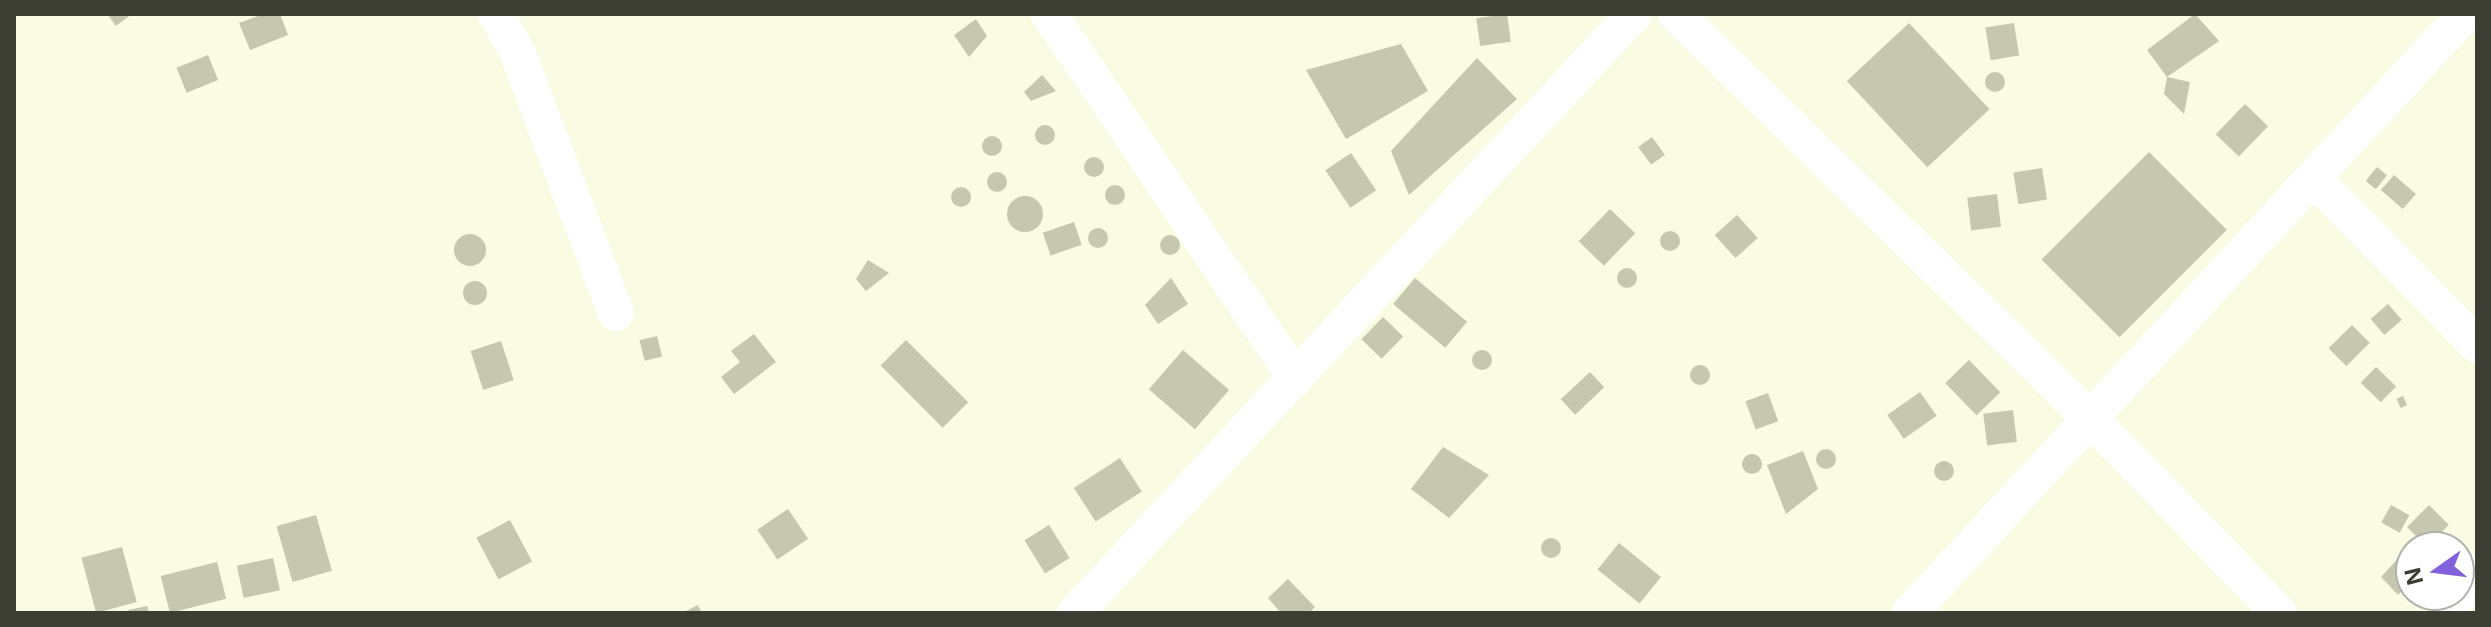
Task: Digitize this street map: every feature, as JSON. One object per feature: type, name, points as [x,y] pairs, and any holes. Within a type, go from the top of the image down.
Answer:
[{"type":"street","points":[[496,14],[518,54],[616,313]]},
{"type":"street","points":[[1049,14],[1295,377]]},
{"type":"street","points":[[1075,613],[1634,14]]},
{"type":"street","points":[[1676,14],[2092,420],[2279,613]]},
{"type":"street","points":[[1910,613],[2465,14]]},
{"type":"street","points":[[2314,179],[2477,345]]},
{"type":"street","points":[[2446,613],[2477,573]]},
{"type":"building","points":[[107,14],[132,14],[116,26]]},
{"type":"building","points":[[263,14],[280,14],[288,35],[250,50],[239,23]]},
{"type":"building","points":[[1507,14],[1511,42],[1480,46],[1476,18]]},
{"type":"building","points":[[2195,14],[2219,41],[2167,77],[2147,50]]},
{"type":"building","points":[[976,19],[987,36],[969,57],[954,35]]},
{"type":"building","points":[[1909,23],[1989,109],[1927,167],[1847,81]]},
{"type":"building","points":[[2014,23],[2019,56],[1991,60],[1985,28]]},
{"type":"building","points":[[1401,44],[1428,91],[1346,139],[1306,70]]},
{"type":"building","points":[[208,55],[218,80],[187,93],[176,68]]},
{"type":"building","points":[[1477,58],[1517,99],[1409,195],[1391,151]]},
{"type":"building","points":[[1991,72],[1999,72],[2005,82],[1999,92],[1991,92],[1985,86],[1985,78]]},
{"type":"building","points":[[1042,75],[1056,91],[1031,101],[1024,92]]},
{"type":"building","points":[[2167,77],[2190,82],[2184,114],[2164,94]]},
{"type":"building","points":[[2245,104],[2268,126],[2239,156],[2216,134]]},
{"type":"building","points":[[1041,125],[1049,125],[1055,135],[1049,145],[1041,145],[1035,139],[1035,131]]},
{"type":"building","points":[[988,136],[996,136],[1002,146],[996,156],[988,156],[982,150],[982,142]]},
{"type":"building","points":[[1652,137],[1665,155],[1651,165],[1638,147]]},
{"type":"building","points":[[2149,152],[2227,230],[2119,337],[2042,259]]},
{"type":"building","points":[[1351,153],[1376,190],[1350,208],[1325,170]]},
{"type":"building","points":[[1090,157],[1098,157],[1104,167],[1098,177],[1090,177],[1084,171],[1084,163]]},
{"type":"building","points":[[2377,167],[2387,175],[2376,189],[2366,181]]},
{"type":"building","points":[[2042,168],[2047,200],[2018,204],[2013,173]]},
{"type":"building","points":[[997,172],[1004,175],[1007,182],[1004,189],[997,192],[990,189],[987,182],[990,175]]},
{"type":"building","points":[[2394,175],[2416,194],[2403,209],[2381,190]]},
{"type":"building","points":[[1115,185],[1122,188],[1125,195],[1122,202],[1115,205],[1108,202],[1105,195],[1108,188]]},
{"type":"building","points":[[957,187],[965,187],[971,197],[965,207],[957,207],[951,201],[951,193]]},
{"type":"building","points":[[1997,194],[2001,227],[1971,230],[1967,198]]},
{"type":"building","points":[[1025,196],[1038,201],[1043,214],[1038,227],[1025,232],[1012,227],[1007,214],[1012,201]]},
{"type":"building","points":[[1610,209],[1635,233],[1604,266],[1579,241]]},
{"type":"building","points":[[1737,215],[1758,238],[1735,258],[1715,235]]},
{"type":"building","points":[[1074,222],[1082,245],[1051,255],[1043,233]]},
{"type":"building","points":[[1094,228],[1102,228],[1108,238],[1102,248],[1094,248],[1088,242],[1088,234]]},
{"type":"building","points":[[1666,231],[1674,231],[1680,241],[1674,251],[1666,251],[1660,245],[1660,237]]},
{"type":"building","points":[[470,234],[481,239],[486,250],[481,261],[470,266],[459,261],[454,250],[459,239]]},
{"type":"building","points":[[1166,235],[1174,235],[1180,245],[1174,255],[1166,255],[1160,249],[1160,241]]},
{"type":"building","points":[[868,260],[889,273],[866,291],[856,279]]},
{"type":"building","points":[[1623,268],[1631,268],[1637,278],[1631,288],[1623,288],[1617,282],[1617,274]]},
{"type":"building","points":[[1171,278],[1188,304],[1158,324],[1145,305]]},
{"type":"building","points":[[1415,278],[1467,322],[1445,348],[1393,304]]},
{"type":"building","points":[[475,281],[486,288],[487,293],[480,304],[475,305],[464,298],[463,293],[470,282]]},
{"type":"building","points":[[2388,304],[2402,320],[2384,335],[2371,319]]},
{"type":"building","points":[[1383,317],[1403,336],[1382,359],[1361,339]]},
{"type":"building","points":[[2352,325],[2370,343],[2346,366],[2329,348]]},
{"type":"building","points":[[754,334],[776,362],[734,394],[721,377],[740,362],[731,351]]},
{"type":"building","points":[[657,336],[662,356],[645,361],[640,340]]},
{"type":"building","points":[[906,340],[968,402],[943,428],[881,365]]},
{"type":"building","points":[[501,341],[514,380],[483,390],[471,351]]},
{"type":"building","points":[[1183,350],[1229,390],[1195,429],[1149,389]]},
{"type":"building","points":[[1478,350],[1486,350],[1492,360],[1486,370],[1478,370],[1472,364],[1472,356]]},
{"type":"building","points":[[1969,360],[2000,392],[1977,415],[1945,383]]},
{"type":"building","points":[[1696,365],[1704,365],[1710,375],[1704,385],[1696,385],[1690,379],[1690,371]]},
{"type":"building","points":[[2376,367],[2396,386],[2381,402],[2361,383]]},
{"type":"building","points":[[1590,372],[1604,387],[1575,415],[1561,399]]},
{"type":"building","points":[[1920,392],[1937,416],[1904,439],[1887,415]]},
{"type":"building","points":[[1768,393],[1778,421],[1756,429],[1745,401]]},
{"type":"building","points":[[2403,396],[2407,405],[2401,408],[2397,399]]},
{"type":"building","points":[[2013,410],[2017,442],[1987,445],[1983,414]]},
{"type":"building","points":[[1443,447],[1489,475],[1449,518],[1411,489]]},
{"type":"building","points":[[1822,449],[1830,449],[1836,459],[1830,469],[1822,469],[1816,463],[1816,455]]},
{"type":"building","points":[[1803,451],[1818,489],[1786,514],[1767,465]]},
{"type":"building","points":[[1752,454],[1759,457],[1762,464],[1759,471],[1752,474],[1745,471],[1742,464],[1745,457]]},
{"type":"building","points":[[1120,458],[1142,492],[1096,522],[1074,488]]},
{"type":"building","points":[[1940,461],[1948,461],[1954,471],[1948,481],[1940,481],[1934,475],[1934,467]]},
{"type":"building","points":[[2391,505],[2409,515],[2401,531],[2381,522]]},
{"type":"building","points":[[2429,505],[2449,525],[2443,531],[2411,531],[2407,527]]},
{"type":"building","points":[[788,509],[808,539],[777,560],[757,530]]},
{"type":"building","points":[[316,515],[332,571],[293,582],[277,526]]},
{"type":"building","points":[[510,520],[532,561],[499,579],[476,538]]},
{"type":"building","points":[[1049,525],[1070,558],[1045,573],[1024,540]]},
{"type":"building","points":[[1547,538],[1555,538],[1561,548],[1555,558],[1547,558],[1541,552],[1541,544]]},
{"type":"building","points":[[1619,543],[1661,577],[1640,603],[1598,569]]},
{"type":"building","points":[[122,547],[137,602],[96,613],[81,558]]},
{"type":"building","points":[[273,558],[280,590],[244,598],[237,566]]},
{"type":"building","points":[[217,562],[226,599],[170,613],[161,576]]},
{"type":"building","points":[[2395,562],[2395,592],[2381,577]]},
{"type":"building","points":[[1288,579],[1315,607],[1309,613],[1281,613],[1268,598]]},
{"type":"building","points":[[698,605],[702,613],[682,613]]},
{"type":"building","points":[[147,606],[149,613],[129,613],[128,610]]}]
